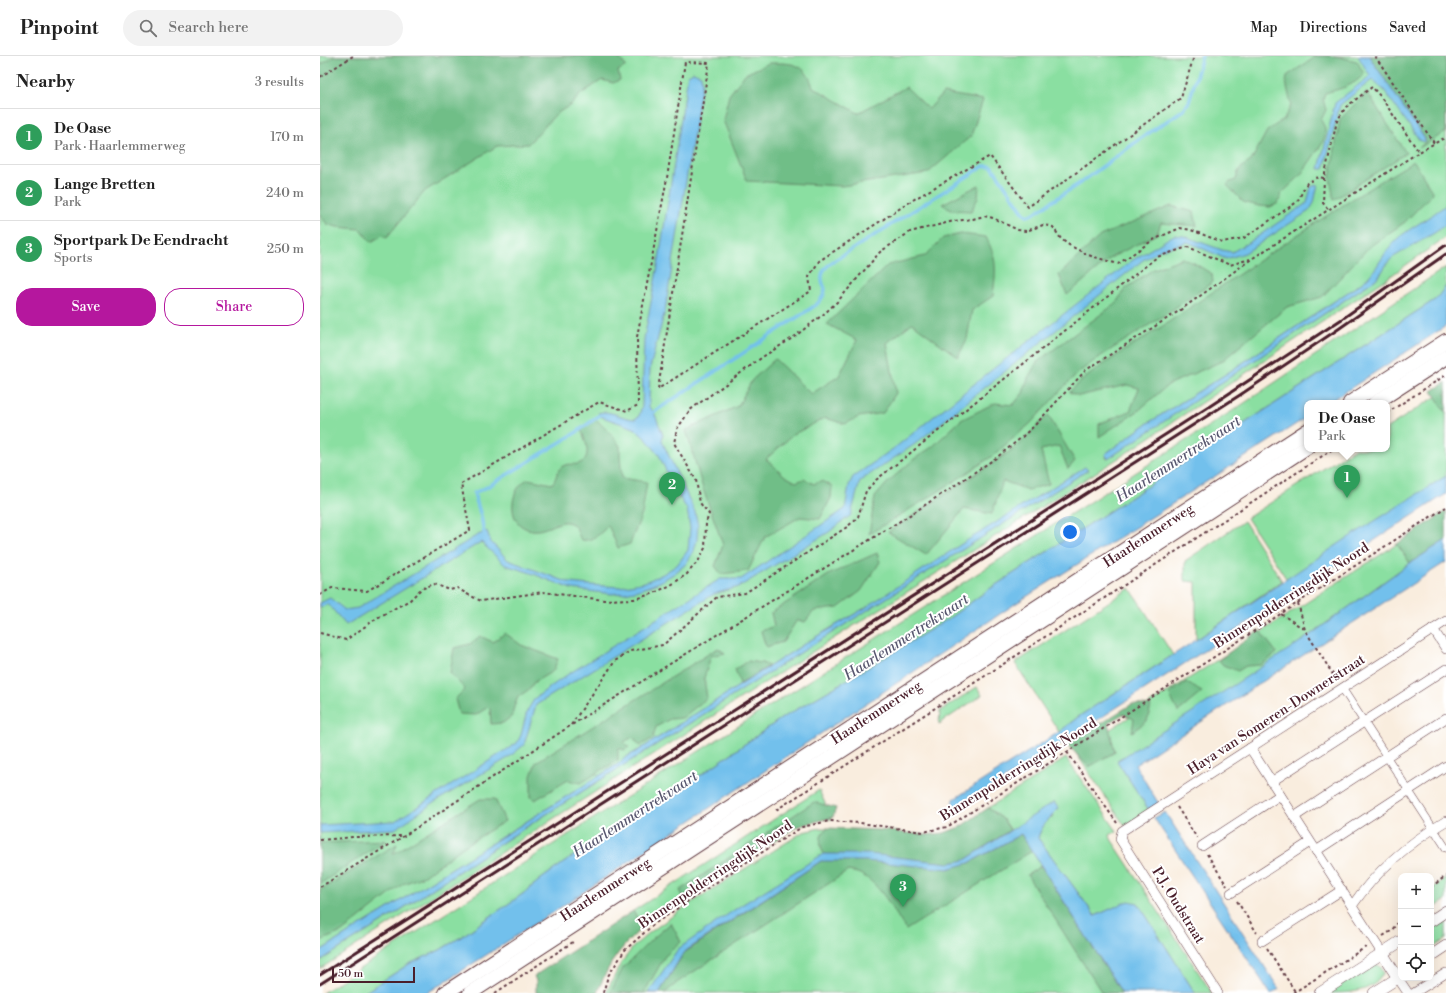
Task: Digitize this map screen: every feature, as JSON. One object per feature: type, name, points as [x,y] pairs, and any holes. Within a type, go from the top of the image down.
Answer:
[{"type":"main road","points":[[1355,400],[1446,341]]},
{"type":"main road","points":[[1380,400],[1446,357]]},
{"type":"main road","name":"Haarlemmerweg","points":[[445,993],[1304,433]]},
{"type":"main road","name":"Haarlemmerweg","points":[[470,993],[1304,449]]},
{"type":"street","name":"Haya van Someren-Downerstraat","points":[[1122,831],[1446,621]]},
{"type":"street","points":[[1433,629],[1446,649]]},
{"type":"street","points":[[1272,782],[1446,669]]},
{"type":"street","points":[[1342,688],[1361,725],[1383,759],[1409,790],[1446,848]]},
{"type":"street","points":[[1294,817],[1446,718]]},
{"type":"street","points":[[1250,748],[1374,942],[1398,976]]},
{"type":"street","points":[[1316,850],[1446,766]]},
{"type":"street","points":[[1202,846],[1280,795]]},
{"type":"street","points":[[1352,906],[1358,896],[1381,871],[1408,846],[1433,828],[1446,821]]},
{"type":"street","name":"P.J. Oudstraat","points":[[1122,831],[1120,839],[1218,993]]},
{"type":"street","points":[[1231,893],[1310,842]]},
{"type":"street","points":[[1262,941],[1342,890]]},
{"type":"street","points":[[1434,919],[1446,911]]},
{"type":"street","points":[[1320,993],[1398,943]]},
{"type":"street","points":[[1434,954],[1446,946]]},
{"type":"street","points":[[1414,993],[1446,973]]},
{"type":"street","points":[[1374,993],[1398,978]]},
{"type":"street","points":[[1401,981],[1408,993]]},
{"type":"path","points":[[320,77],[353,56]]},
{"type":"path","points":[[320,595],[332,588],[367,591],[470,530],[461,484],[599,402],[627,411],[638,405],[637,337],[667,178],[684,62],[709,63],[658,389],[811,291],[809,277],[819,261],[916,198],[990,156],[1028,207],[1181,98],[1194,56]]},
{"type":"path","points":[[1375,56],[1434,143]]},
{"type":"path","points":[[1329,210],[1323,203],[1324,178],[1337,121],[1346,107],[1372,87],[1380,96],[1419,152]]},
{"type":"path","points":[[320,887],[404,836],[570,726],[913,513],[996,458],[1036,425],[1086,370],[1179,311],[1253,258],[1419,152],[1446,137]]},
{"type":"path","points":[[320,633],[346,640],[377,618],[410,600],[421,589],[428,585],[434,584],[450,590],[458,588],[480,601],[543,592],[604,600],[634,599],[652,594],[671,585],[687,574],[705,548],[706,523],[709,514],[700,503],[696,480],[674,443],[677,429],[690,410],[764,356],[794,337],[825,313],[838,301],[880,252],[910,232],[954,221],[984,216],[993,218],[1018,230],[1026,231],[1043,225],[1053,228],[1061,239],[1069,245],[1088,254],[1118,264],[1153,240],[1180,228],[1191,230],[1222,242],[1244,238],[1297,202],[1307,183],[1318,177],[1324,178]]},
{"type":"path","points":[[570,726],[615,661],[630,651],[662,645],[717,597],[745,593],[847,527],[858,517],[866,491],[876,480],[1157,257],[1188,247],[1230,265],[1253,258]]},
{"type":"path","points":[[1390,412],[1446,375]]},
{"type":"path","name":"Haarlemmerweg","points":[[771,813],[985,676],[1328,452]]},
{"type":"path","name":"Binnenpolderringdijk Noord","points":[[603,993],[608,976],[625,950],[654,924],[802,827],[829,821],[860,823],[923,832],[947,827],[1067,752],[1446,507]]},
{"type":"path","points":[[1297,603],[1305,630],[1342,688]]},
{"type":"path","points":[[1281,614],[1305,630]]},
{"type":"path","points":[[1067,752],[1122,831]]},
{"type":"path","points":[[320,840],[354,837],[404,836]]},
{"type":"path","points":[[1434,885],[1446,876]]},
{"type":"path","points":[[1293,993],[1391,931],[1398,923]]},
{"type":"path","name":"Haarlemmerweg","points":[[496,993],[573,942]]},
{"type":"green space","points":[[320,56],[1446,56],[1446,237],[1385,280],[1122,456],[814,651],[320,969],[320,961],[393,915],[506,840],[1087,470],[865,608],[809,641],[626,757],[618,764],[320,951]],"holes":[[[1382,273],[1376,279],[1107,459],[1105,454],[1145,425],[1226,374],[1363,282]]]},
{"type":"green space","points":[[335,56],[617,56],[626,66],[618,71],[620,80],[613,83],[602,80],[581,94],[572,104],[556,114],[528,144],[497,146],[425,191],[387,237],[382,235],[371,242],[360,229],[337,227],[327,224],[320,215],[320,65]]},
{"type":"green space","points":[[1314,56],[1335,56],[1357,61],[1364,74],[1351,84],[1325,93],[1323,99],[1326,110],[1321,120],[1325,128],[1325,136],[1322,144],[1300,176],[1280,195],[1281,199],[1277,204],[1270,207],[1243,202],[1227,185],[1236,180],[1238,172],[1243,166],[1251,161],[1267,131],[1284,119],[1291,105],[1286,82],[1288,75],[1314,58]]},
{"type":"green space","points":[[1369,56],[1446,56],[1446,132],[1419,148],[1425,142],[1425,139]]},
{"type":"green space","points":[[769,63],[791,64],[802,68],[810,79],[813,87],[858,113],[906,87],[929,109],[943,93],[983,100],[971,136],[928,173],[842,186],[747,181],[723,120],[729,95],[745,74]]},
{"type":"green space","points":[[1367,92],[1406,153],[1334,200],[1330,178],[1340,119]]},
{"type":"green space","points":[[1414,161],[1433,193],[1405,222],[1369,247],[1322,297],[1287,307],[1222,361],[1168,385],[1138,411],[1099,437],[1099,424],[1130,411],[1139,388],[1127,385],[1079,396],[1069,392],[1081,381],[1107,362],[1353,199]]},
{"type":"green space","points":[[979,185],[978,198],[971,211],[951,210],[942,204]]},
{"type":"green space","points":[[1171,206],[1194,212],[1197,226],[1161,223],[1157,234],[1112,257],[1067,295],[1059,275],[1100,236]]},
{"type":"green space","points":[[961,234],[986,237],[993,253],[995,272],[993,296],[972,310],[967,339],[958,357],[912,323],[887,343],[896,393],[883,413],[859,417],[845,424],[825,418],[794,434],[766,459],[785,476],[796,482],[804,479],[814,484],[821,481],[832,486],[831,498],[820,519],[800,517],[765,537],[748,571],[721,574],[715,566],[723,545],[703,489],[686,430],[738,406],[752,380],[775,359],[811,394],[839,376],[857,340],[827,324],[888,265],[925,256],[943,238]]},
{"type":"green space","points":[[1182,258],[1194,263],[1212,274],[1213,282],[1079,372],[1030,424],[991,457],[941,490],[869,534],[875,497],[889,481],[914,459],[932,447],[961,420],[995,403],[1013,405],[1023,393],[1028,378],[1037,362],[1116,303],[1125,289],[1152,270]]},
{"type":"green space","points":[[1446,267],[1446,287],[1436,299],[988,590],[948,619],[782,718],[678,791],[628,819],[593,842],[461,937],[440,950],[409,964],[364,993],[322,993],[1240,406]]},
{"type":"green space","points":[[1446,382],[1446,413],[1432,391]]},
{"type":"green space","points":[[1446,390],[1446,477],[1287,580],[1247,518],[1349,452],[1390,452],[1390,426]]},
{"type":"green space","points":[[1048,415],[1075,461],[1068,469],[1059,446],[1041,450],[1049,484],[1028,490],[1003,481],[992,514],[964,509],[926,555],[888,532],[1015,448]]},
{"type":"green space","points":[[595,418],[613,436],[620,446],[622,478],[647,482],[642,514],[630,544],[618,548],[608,525],[600,534],[593,538],[589,540],[581,540],[577,529],[571,523],[564,522],[542,529],[532,530],[524,527],[518,522],[514,515],[514,499],[521,484],[528,479],[552,484],[559,470],[563,466],[578,464],[586,458],[586,442],[580,428]]},
{"type":"green space","points":[[1446,511],[1446,540],[1410,563],[1397,544]]},
{"type":"green space","points":[[1244,521],[1282,581],[1196,640],[1196,582],[1185,581],[1185,561]]},
{"type":"green space","points":[[1397,544],[1410,563],[1303,640],[1121,767],[1149,810],[1125,826],[1075,752]]},
{"type":"green space","points":[[877,553],[880,562],[861,591],[838,608],[814,611],[805,622],[797,620],[783,642],[766,647],[761,631],[774,626],[771,613],[830,574]]},
{"type":"green space","points":[[1130,588],[1173,655],[1078,717],[1059,732],[1015,663]]},
{"type":"green space","points":[[1259,630],[1277,653],[1261,665],[1246,666],[1238,671],[1223,665],[1219,660]]},
{"type":"green space","points":[[505,633],[521,645],[558,659],[553,671],[533,683],[531,688],[518,697],[512,716],[503,723],[491,724],[490,709],[488,707],[476,715],[459,714],[455,699],[465,689],[450,673],[454,648],[470,644],[480,636],[493,642]]},
{"type":"green space","points":[[718,648],[725,653],[711,656],[704,678],[707,698],[682,718],[670,719],[656,727],[653,738],[640,746],[633,737],[624,742],[629,747],[624,750],[618,748],[618,760],[581,783],[568,780],[535,800],[531,797],[531,776],[536,762]]},
{"type":"green space","points":[[748,661],[762,663],[769,666],[740,684],[735,669]]},
{"type":"green space","points":[[1186,682],[1202,692],[1178,712],[1169,694]]},
{"type":"green space","points":[[977,687],[982,695],[939,724],[940,711]]},
{"type":"green space","points":[[1132,704],[1151,706],[1147,721],[1132,732],[1134,719],[1123,714],[1108,723],[1115,752],[1089,767],[1067,744]]},
{"type":"green space","points":[[1066,758],[1117,831],[1110,835],[1111,839],[1212,993],[1195,993],[1138,903],[1127,902],[1095,916],[1038,838],[1040,831],[1053,816],[1012,830],[1028,853],[1032,851],[1041,866],[1038,868],[1121,993],[606,993],[621,963],[634,946],[649,933],[689,904],[803,832],[827,828],[823,833],[821,848],[1010,829],[1003,819],[988,808]]},
{"type":"green space","points":[[819,790],[832,819],[813,820],[801,824],[685,896],[643,927],[633,911]]},
{"type":"green space","points":[[480,799],[495,799],[505,821],[463,847],[424,876],[403,884],[342,932],[320,941],[320,890],[397,844],[393,854]]},
{"type":"green space","points":[[814,802],[836,808],[833,817],[796,827],[684,899],[680,890]]},
{"type":"green space","points":[[988,808],[1003,819],[1010,830],[965,860],[969,863],[1021,834],[1032,851],[906,930],[886,899],[874,884],[856,872],[848,871],[678,982],[665,993],[659,993],[684,953],[821,861],[826,860],[820,843],[827,828],[879,830],[926,835],[944,833],[960,827]]},
{"type":"green space","points":[[386,840],[320,884],[320,843]]},
{"type":"green space","points":[[1041,866],[1122,993],[1102,993],[1027,875]]},
{"type":"green space","points":[[1446,878],[1446,900],[1434,908],[1434,887]]},
{"type":"green space","points":[[633,911],[643,927],[627,942],[610,965],[597,993],[536,993],[536,981],[534,976]]},
{"type":"green space","points":[[1446,916],[1446,939],[1434,947],[1434,945],[1434,924]]},
{"type":"green space","points":[[671,923],[681,942],[665,956],[644,993],[610,993],[623,968],[651,940]]},
{"type":"green space","points":[[1375,964],[1381,967],[1383,973],[1379,980],[1373,985],[1352,992],[1327,993],[1372,965]]},
{"type":"water","points":[[1358,56],[1369,56],[1425,139],[1425,142],[1420,141],[1384,90],[1372,80],[1340,105],[1324,169],[1319,169],[1335,103],[1370,76]]},
{"type":"water","points":[[693,72],[701,75],[702,83],[665,311],[650,368],[649,407],[654,412],[663,435],[662,441],[695,512],[698,525],[697,540],[694,551],[686,564],[660,582],[639,590],[612,594],[571,589],[531,573],[505,565],[481,542],[346,625],[328,604],[320,608],[320,603],[330,598],[345,610],[358,608],[476,536],[487,531],[491,542],[508,560],[570,583],[590,585],[620,587],[645,582],[663,574],[677,565],[688,550],[690,528],[687,509],[674,489],[659,455],[648,441],[634,428],[602,417],[598,413],[607,412],[630,419],[635,419],[639,416],[642,406],[644,339],[658,265],[688,75]]},
{"type":"water","points":[[1318,184],[1314,203],[1309,211],[1245,253],[1226,259],[1188,242],[1160,250],[1143,260],[915,444],[860,481],[851,515],[829,532],[739,587],[714,594],[536,705],[524,745],[508,758],[430,805],[395,829],[320,833],[320,825],[395,821],[517,743],[521,735],[527,711],[535,698],[567,675],[720,579],[741,579],[845,509],[849,485],[853,477],[897,446],[1133,260],[1174,235],[1184,236],[1222,250],[1232,252],[1307,203],[1311,187]]},
{"type":"water","points":[[1446,205],[1446,224],[1436,232],[1392,258],[1376,279],[1108,459],[1105,454],[1145,425],[1226,374],[1363,282],[1373,272],[1389,248],[1398,238]]},
{"type":"water","points":[[1446,287],[1446,326],[1333,400],[1304,400],[1304,419],[1015,604],[555,911],[427,993],[364,993],[409,964],[440,950],[461,937],[593,842],[628,819],[678,791],[782,718],[948,619],[988,590],[1436,299]]},
{"type":"water","points":[[1085,467],[1088,470],[506,840],[393,915],[320,961],[320,951],[618,764],[626,757],[809,641],[865,608],[963,543]]},
{"type":"water","points":[[1446,476],[1446,494],[1065,741],[961,807],[952,808],[954,799],[1059,732],[1078,717],[1343,541]]},
{"type":"water","points":[[1446,540],[1446,562],[1135,765],[1159,804],[1149,810],[1117,761],[1303,640],[1410,563]]},
{"type":"water","points":[[1054,802],[1058,808],[1044,825],[1038,838],[1095,916],[1128,901],[1138,903],[1195,993],[1122,993],[1021,834],[969,863],[948,869],[865,861],[821,861],[684,952],[659,993],[648,993],[678,949],[740,906],[823,854],[870,854],[949,863],[965,860]]},
{"type":"water","points":[[1165,812],[1279,989],[1273,993],[1270,993],[1154,818]]},
{"type":"waterway","points":[[654,412],[816,305],[825,292],[822,281],[823,272],[832,262],[984,166],[991,166],[993,168],[1027,216],[1033,214],[1083,181],[1140,139],[1183,110],[1189,102],[1202,56]]},
{"type":"waterway","points":[[484,533],[481,516],[474,493],[487,487],[577,432],[600,415]]},
{"type":"railway","points":[[320,975],[1207,408],[1342,319],[1446,245]]},
{"type":"railway","points":[[320,984],[1240,395],[1446,254]]},
{"type":"place","name":"De Oase","points":[[1347,498]]},
{"type":"place","name":"Lange Bretten","points":[[672,505]]},
{"type":"place","name":"Sportpark De Eendracht","points":[[903,907]]},
{"type":"water label","name":"Haarlemmertrekvaart","points":[[1178,459]]},
{"type":"water label","name":"Haarlemmertrekvaart","points":[[906,637]]},
{"type":"water label","name":"Haarlemmertrekvaart","points":[[635,814]]}]
